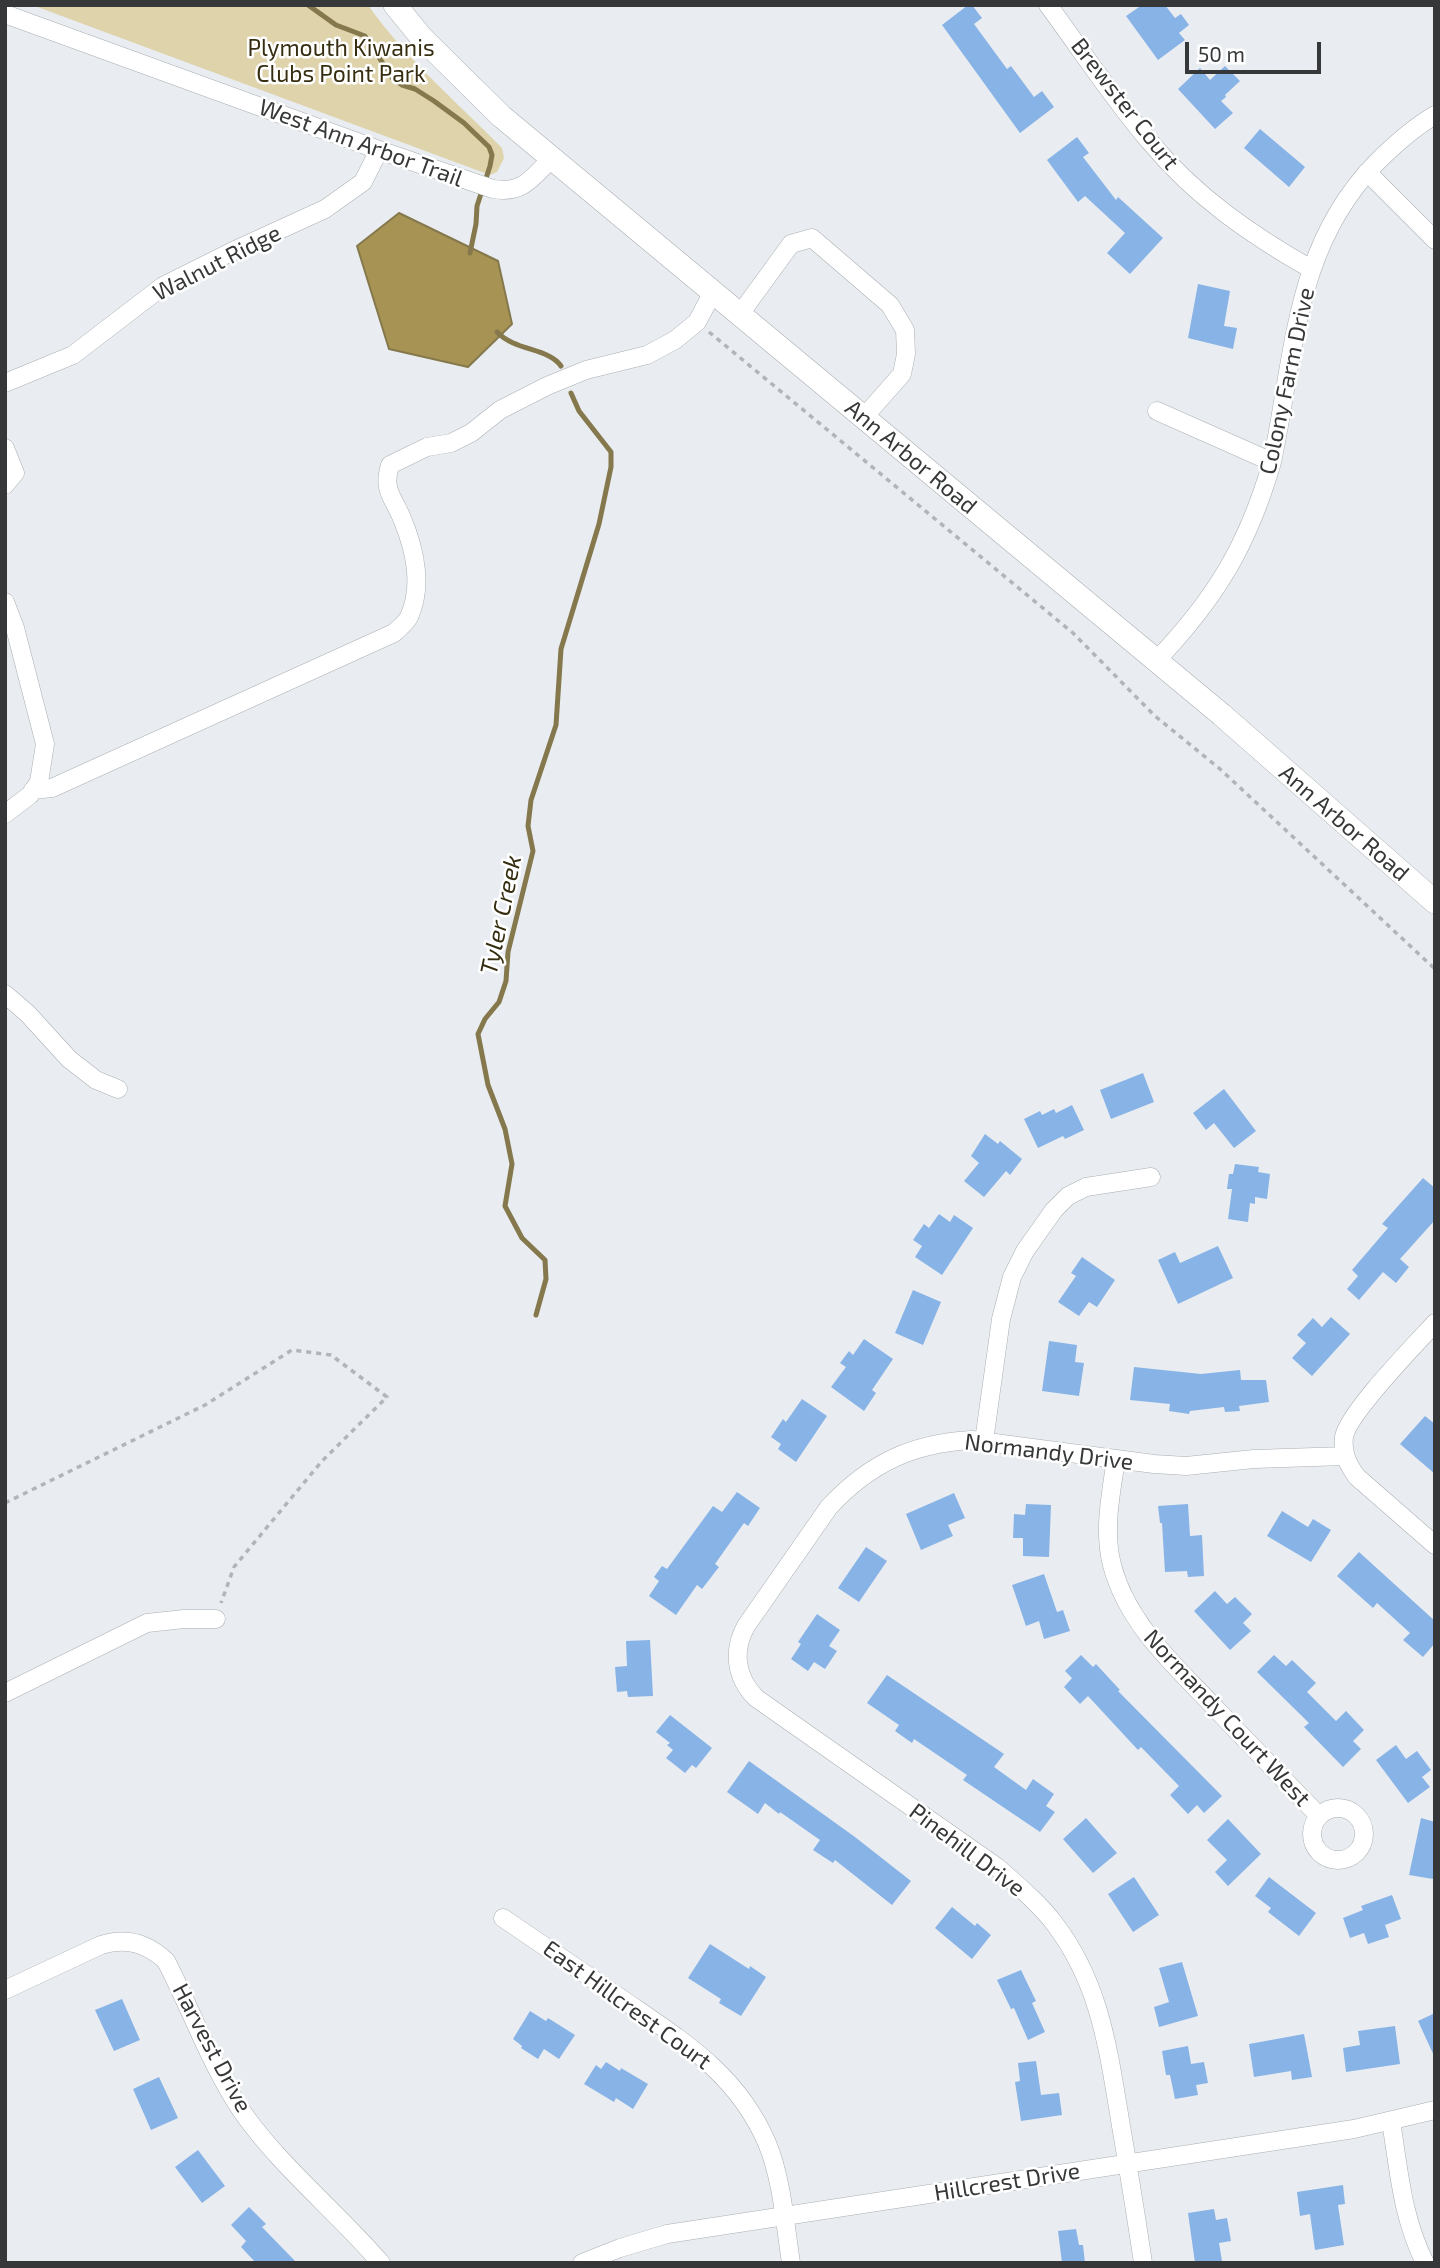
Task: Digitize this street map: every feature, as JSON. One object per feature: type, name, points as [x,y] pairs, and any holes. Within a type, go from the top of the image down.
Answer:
[{"type":"main road","name":"Ann Arbor Road","points":[[395,5],[460,78],[501,116],[1222,715],[1435,902]]},
{"type":"street","name":"Brewster Court","points":[[1048,5],[1151,144],[1177,172],[1226,215],[1265,243],[1311,269]]},
{"type":"street","name":"West Ann Arbor Trail","points":[[5,13],[484,187],[508,191],[517,189],[529,182],[552,158]]},
{"type":"street","name":"Colony Farm Drive","points":[[1156,661],[1198,614],[1242,545],[1272,462],[1299,312],[1311,269],[1334,218],[1367,172],[1390,149],[1435,115]]},
{"type":"street","name":"Walnut Ridge","points":[[5,383],[73,355],[163,286],[325,209],[363,182],[379,150]]},
{"type":"street","points":[[1367,172],[1435,240]]},
{"type":"street","points":[[740,314],[791,244],[812,238],[890,305],[905,330],[906,354],[902,374],[864,417]]},
{"type":"street","points":[[33,790],[52,788],[394,633],[408,620],[415,598],[417,571],[404,522],[386,480],[390,465],[427,447],[451,443],[471,433],[500,410],[547,386],[586,370],[647,355],[675,340],[697,322],[713,292]]},
{"type":"street","points":[[1157,411],[1272,462]]},
{"type":"street","points":[[5,448],[15,473],[5,485]]},
{"type":"street","points":[[5,602],[15,628],[45,744],[38,782],[30,795],[5,814]]},
{"type":"street","points":[[5,994],[28,1014],[69,1059],[96,1080],[118,1089]]},
{"type":"street","points":[[984,1441],[1001,1319],[1012,1277],[1025,1251],[1054,1210],[1068,1196],[1086,1187],[1151,1177]]},
{"type":"street","points":[[1435,1323],[1353,1416],[1344,1436],[1345,1456],[1357,1477],[1435,1545]]},
{"type":"street","name":"Normandy Drive","points":[[737,1664],[738,1644],[746,1626],[829,1507],[857,1480],[884,1462],[920,1447],[952,1441],[984,1441],[1186,1466],[1254,1459],[1345,1456]]},
{"type":"street","name":"Normandy Court West","points":[[1116,1459],[1108,1510],[1109,1545],[1116,1578],[1131,1612],[1156,1646],[1319,1816]]},
{"type":"street","points":[[5,1693],[147,1623],[216,1619]]},
{"type":"street","name":"Pinehill Drive","points":[[737,1664],[743,1682],[756,1698],[997,1867],[1053,1921],[1080,1965],[1101,2015],[1143,2263]]},
{"type":"street","name":"East Hillcrest Court","points":[[503,1917],[694,2049],[736,2089],[754,2116],[768,2145],[784,2218],[790,2263]]},
{"type":"street","name":"Harvest Drive","points":[[5,1990],[112,1941],[135,1942],[157,1952],[166,1961],[218,2070],[244,2114],[380,2263]]},
{"type":"street","name":"Hillcrest Drive","points":[[582,2263],[667,2234],[1354,2129],[1435,2110]]},
{"type":"street","points":[[1391,2121],[1406,2216],[1426,2263]]},
{"type":"path","points":[[697,322],[1073,633],[1155,716],[1220,769],[1435,969]]},
{"type":"path","points":[[5,1503],[205,1405],[292,1350],[331,1355],[387,1398],[323,1461],[234,1567],[216,1619]]},
{"type":"green space","name":"Plymouth Kiwanis Clubs Point Park","points":[[32,5],[368,5],[415,62],[502,148],[504,158],[497,172],[490,175]]},
{"type":"shaded area","points":[[399,213],[498,261],[512,324],[468,367],[389,349],[357,246]]},
{"type":"building","points":[[968,5],[972,5],[982,18],[974,24],[1007,69],[1011,66],[1034,97],[1042,91],[1054,107],[1020,133],[942,25]]},
{"type":"building","points":[[1142,5],[1165,5],[1175,18],[1181,14],[1189,25],[1179,33],[1185,40],[1158,60],[1126,16]]},
{"type":"building","points":[[1225,66],[1240,81],[1221,101],[1233,113],[1215,129],[1178,89],[1200,68],[1210,80]]},
{"type":"building","points":[[1260,129],[1305,167],[1289,187],[1244,148]]},
{"type":"building","points":[[1077,137],[1089,153],[1083,157],[1116,200],[1118,197],[1163,238],[1130,274],[1107,253],[1125,233],[1085,196],[1078,202],[1047,160]]},
{"type":"building","points":[[1198,284],[1230,291],[1224,326],[1237,328],[1233,349],[1188,338]]},
{"type":"building","points":[[1143,1073],[1154,1102],[1111,1119],[1100,1090]]},
{"type":"building","points":[[1224,1089],[1256,1131],[1234,1148],[1214,1123],[1206,1130],[1193,1113]]},
{"type":"building","points":[[1072,1105],[1084,1130],[1038,1148],[1024,1119],[1040,1111],[1042,1115],[1054,1109],[1056,1113]]},
{"type":"building","points":[[985,1134],[998,1144],[1000,1141],[1022,1159],[1010,1175],[1006,1171],[984,1197],[964,1181],[979,1163],[971,1156]]},
{"type":"building","points":[[1235,1164],[1259,1167],[1258,1172],[1270,1174],[1267,1199],[1255,1197],[1255,1204],[1250,1203],[1248,1222],[1228,1219],[1232,1189],[1227,1189],[1229,1174],[1233,1174]]},
{"type":"building","points":[[1423,1178],[1435,1188],[1435,1220],[1400,1259],[1409,1267],[1396,1283],[1383,1272],[1359,1300],[1347,1289],[1358,1276],[1352,1270],[1388,1228],[1382,1224]]},
{"type":"building","points":[[939,1214],[950,1222],[954,1215],[973,1228],[942,1275],[915,1257],[922,1246],[913,1240],[924,1224],[929,1228]]},
{"type":"building","points":[[1218,1246],[1233,1278],[1178,1304],[1158,1260],[1175,1252],[1180,1263]]},
{"type":"building","points":[[1082,1257],[1115,1280],[1097,1307],[1089,1302],[1079,1316],[1058,1302],[1076,1276],[1071,1273]]},
{"type":"building","points":[[913,1290],[941,1302],[923,1345],[895,1333]]},
{"type":"building","points":[[1331,1317],[1350,1334],[1312,1376],[1292,1358],[1306,1343],[1297,1335],[1313,1318],[1322,1327]]},
{"type":"building","points":[[864,1339],[893,1359],[872,1390],[876,1393],[864,1411],[831,1387],[846,1367],[840,1363],[849,1351],[853,1355]]},
{"type":"building","points":[[1049,1341],[1077,1345],[1075,1362],[1084,1363],[1079,1396],[1042,1391]]},
{"type":"building","points":[[1134,1367],[1201,1374],[1240,1370],[1241,1380],[1266,1380],[1269,1402],[1239,1406],[1240,1411],[1225,1412],[1224,1407],[1190,1411],[1189,1414],[1169,1411],[1170,1404],[1130,1400]]},
{"type":"building","points":[[802,1399],[827,1416],[796,1462],[778,1449],[781,1444],[771,1437],[783,1419],[786,1422]]},
{"type":"building","points":[[1425,1416],[1435,1424],[1435,1474],[1400,1444]]},
{"type":"building","points":[[737,1492],[760,1508],[748,1526],[744,1523],[715,1564],[719,1567],[702,1589],[697,1585],[676,1615],[649,1596],[659,1581],[654,1577],[662,1566],[667,1569],[713,1506],[722,1512]]},
{"type":"building","points":[[954,1493],[965,1518],[948,1525],[953,1536],[921,1550],[906,1514]]},
{"type":"building","points":[[1026,1504],[1051,1505],[1049,1557],[1023,1556],[1023,1538],[1013,1538],[1014,1514],[1025,1515]]},
{"type":"building","points":[[1188,1504],[1190,1536],[1202,1535],[1204,1576],[1188,1577],[1187,1571],[1165,1572],[1162,1523],[1158,1506]]},
{"type":"building","points":[[1282,1511],[1308,1527],[1313,1519],[1331,1530],[1311,1562],[1267,1536]]},
{"type":"building","points":[[866,1547],[887,1561],[859,1602],[838,1588]]},
{"type":"building","points":[[1359,1552],[1435,1621],[1435,1643],[1423,1657],[1403,1640],[1410,1633],[1377,1603],[1373,1608],[1337,1576]]},
{"type":"building","points":[[1044,1574],[1057,1612],[1063,1610],[1070,1631],[1044,1639],[1039,1621],[1026,1626],[1012,1585]]},
{"type":"building","points":[[1215,1591],[1227,1604],[1235,1597],[1252,1614],[1243,1623],[1251,1631],[1230,1650],[1194,1611]]},
{"type":"building","points":[[817,1614],[840,1630],[829,1646],[837,1651],[825,1669],[814,1662],[808,1671],[791,1659],[801,1644],[798,1642]]},
{"type":"building","points":[[650,1640],[653,1696],[628,1697],[627,1691],[617,1692],[615,1667],[627,1666],[626,1641]]},
{"type":"building","points":[[1081,1655],[1093,1667],[1096,1664],[1120,1690],[1118,1691],[1222,1796],[1204,1813],[1197,1805],[1188,1814],[1170,1795],[1179,1786],[1141,1747],[1138,1750],[1088,1696],[1080,1704],[1064,1687],[1072,1678],[1065,1671]]},
{"type":"building","points":[[1274,1655],[1286,1666],[1292,1660],[1316,1683],[1307,1692],[1336,1721],[1346,1711],[1364,1730],[1353,1741],[1361,1749],[1343,1767],[1304,1727],[1309,1723],[1257,1672]]},
{"type":"building","points":[[887,1675],[1004,1754],[994,1767],[1026,1790],[1033,1779],[1054,1794],[1046,1806],[1055,1812],[1040,1832],[963,1780],[967,1775],[914,1739],[912,1743],[895,1731],[899,1725],[867,1703]]},
{"type":"building","points":[[670,1715],[712,1748],[696,1768],[692,1765],[685,1773],[666,1758],[673,1750],[667,1745],[670,1743],[656,1732]]},
{"type":"building","points":[[1396,1745],[1406,1759],[1417,1751],[1431,1770],[1422,1777],[1430,1787],[1408,1803],[1376,1760]]},
{"type":"building","points":[[749,1761],[911,1881],[892,1905],[835,1860],[833,1863],[813,1850],[820,1840],[780,1812],[779,1814],[765,1803],[758,1814],[727,1792]]},
{"type":"building","points":[[1086,1818],[1117,1853],[1093,1873],[1063,1839]]},
{"type":"building","points":[[1421,1818],[1435,1822],[1433,1879],[1409,1875]]},
{"type":"building","points":[[1228,1819],[1261,1854],[1228,1886],[1215,1872],[1227,1860],[1207,1840]]},
{"type":"building","points":[[1134,1877],[1159,1915],[1133,1932],[1108,1894]]},
{"type":"building","points":[[1269,1877],[1316,1913],[1299,1936],[1268,1912],[1271,1908],[1255,1896]]},
{"type":"building","points":[[1392,1895],[1401,1919],[1385,1925],[1389,1937],[1368,1944],[1364,1933],[1350,1938],[1343,1918],[1363,1910],[1361,1906]]},
{"type":"building","points":[[952,1907],[991,1935],[972,1959],[935,1928]]},
{"type":"building","points":[[710,1944],[766,1977],[741,2016],[719,2003],[721,1999],[688,1978]]},
{"type":"building","points":[[1182,1962],[1198,2016],[1159,2027],[1154,2007],[1169,2002],[1159,1968]]},
{"type":"building","points":[[1021,1970],[1036,2001],[1032,2003],[1045,2032],[1028,2040],[1014,2008],[1011,2009],[997,1980]]},
{"type":"building","points":[[122,1999],[140,2040],[114,2051],[95,2010]]},
{"type":"building","points":[[530,2011],[546,2021],[548,2018],[575,2035],[559,2059],[544,2049],[538,2059],[513,2039]]},
{"type":"building","points":[[1435,2013],[1435,2058],[1418,2021]]},
{"type":"building","points":[[1395,2026],[1400,2064],[1346,2072],[1343,2048],[1360,2045],[1358,2031]]},
{"type":"building","points":[[1304,2034],[1312,2077],[1292,2080],[1291,2071],[1254,2077],[1249,2044]]},
{"type":"building","points":[[1188,2046],[1191,2064],[1204,2062],[1208,2083],[1196,2085],[1198,2095],[1175,2099],[1170,2075],[1166,2075],[1162,2051]]},
{"type":"building","points":[[1036,2061],[1041,2095],[1059,2093],[1062,2115],[1021,2121],[1015,2082],[1020,2081],[1018,2063]]},
{"type":"building","points":[[606,2062],[648,2084],[633,2109],[616,2098],[614,2102],[584,2084],[596,2065],[601,2069]]},
{"type":"building","points":[[159,2077],[178,2118],[151,2130],[133,2089]]},
{"type":"building","points":[[198,2150],[225,2186],[202,2203],[175,2167]]},
{"type":"building","points":[[1343,2185],[1345,2204],[1338,2205],[1344,2245],[1315,2250],[1310,2214],[1300,2216],[1297,2192]]},
{"type":"building","points":[[249,2207],[266,2224],[262,2227],[297,2263],[256,2263],[241,2247],[246,2241],[231,2225]]},
{"type":"building","points":[[1214,2209],[1216,2220],[1227,2218],[1231,2241],[1219,2243],[1222,2261],[1195,2263],[1188,2213]]},
{"type":"building","points":[[1076,2229],[1079,2245],[1083,2245],[1085,2263],[1062,2263],[1058,2231]]},
{"type":"waterway","name":"Tyler Creek","points":[[308,5],[336,25],[365,36],[393,79],[434,101],[464,123],[489,147],[492,155],[477,206],[470,253]]},
{"type":"waterway","name":"Tyler Creek","points":[[497,332],[513,343],[556,360],[561,366]]},
{"type":"waterway","name":"Tyler Creek","points":[[536,1315],[546,1279],[545,1260],[522,1238],[505,1206],[512,1164],[505,1129],[488,1085],[478,1034],[485,1019],[499,1002],[506,981],[508,952],[533,851],[528,826],[531,800],[556,725],[561,649],[599,524],[611,467],[611,452],[579,411],[571,393]]}]
